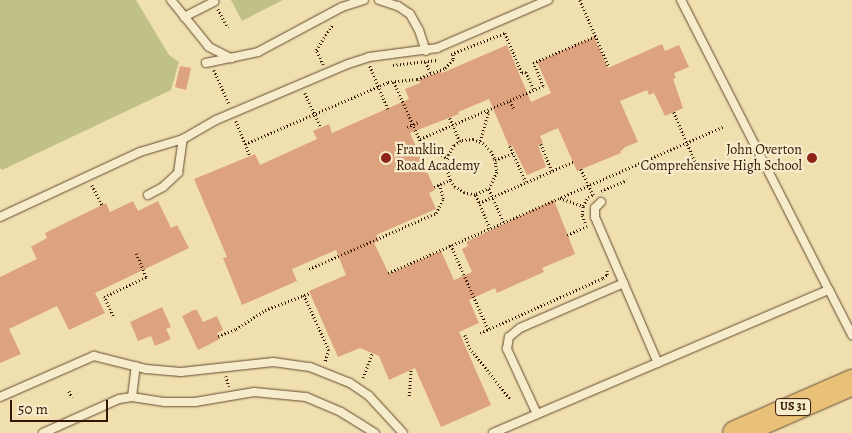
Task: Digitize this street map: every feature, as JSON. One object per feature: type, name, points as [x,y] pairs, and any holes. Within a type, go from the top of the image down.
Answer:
[{"type":"main road","name":"US 31","points":[[735,433],[852,382]]},
{"type":"lane","points":[[171,0],[209,47],[231,58]]},
{"type":"lane","points":[[206,63],[252,54],[272,46],[334,12],[364,0]]},
{"type":"lane","points":[[379,0],[398,6],[410,14],[419,30],[426,51]]},
{"type":"lane","points":[[0,217],[140,152],[184,138],[216,120],[326,73],[367,58],[426,51],[548,0]]},
{"type":"lane","points":[[681,0],[852,335]]},
{"type":"lane","points":[[184,17],[214,2]]},
{"type":"lane","points":[[148,195],[163,188],[178,173],[184,138]]},
{"type":"lane","points":[[601,202],[595,208],[595,217],[658,363]]},
{"type":"lane","points":[[537,414],[507,349],[509,337],[520,328],[624,284]]},
{"type":"lane","points":[[494,433],[829,290]]},
{"type":"lane","points":[[2,397],[88,356],[101,356],[136,366],[182,372],[206,371],[260,363],[310,367],[358,388],[392,419],[403,433]]},
{"type":"lane","points":[[132,397],[136,366]]},
{"type":"lane","points":[[43,433],[108,402],[132,397],[165,402],[194,402],[254,392],[293,395],[325,404],[357,420],[375,433]]},
{"type":"path","points":[[580,0],[609,67]]},
{"type":"path","points":[[214,2],[228,28]]},
{"type":"path","points":[[326,73],[316,50],[336,18],[334,12]]},
{"type":"path","points":[[446,56],[505,33],[522,73],[526,72],[534,90]]},
{"type":"path","points":[[420,139],[543,86],[533,63],[596,36]]},
{"type":"path","points":[[245,144],[379,86],[417,79],[431,74],[445,68],[454,59],[453,55]]},
{"type":"path","points":[[367,58],[388,108]]},
{"type":"path","points":[[392,65],[426,62],[441,58]]},
{"type":"path","points":[[426,62],[431,74]]},
{"type":"path","points":[[371,68],[377,66]]},
{"type":"path","points":[[540,79],[544,77]]},
{"type":"path","points":[[394,82],[420,139],[447,158]]},
{"type":"path","points":[[301,84],[321,128]]},
{"type":"path","points":[[510,101],[514,109]]},
{"type":"path","points":[[480,142],[488,113],[486,111]]},
{"type":"path","points":[[674,112],[695,162]]},
{"type":"path","points":[[450,118],[460,141]]},
{"type":"path","points":[[407,127],[419,122]]},
{"type":"path","points":[[388,273],[724,126]]},
{"type":"path","points":[[469,139],[480,142],[489,148],[495,160],[496,176],[489,189],[475,195],[461,191],[450,180],[446,166],[447,158],[452,148],[460,141],[469,139]]},
{"type":"path","points":[[540,144],[552,172]]},
{"type":"path","points":[[510,146],[526,182]]},
{"type":"path","points":[[495,160],[514,153]]},
{"type":"path","points":[[479,203],[573,162]]},
{"type":"path","points":[[581,169],[593,195]]},
{"type":"path","points":[[88,177],[102,205]]},
{"type":"path","points":[[434,186],[450,180]]},
{"type":"path","points":[[591,235],[582,215],[583,206],[588,197],[627,180]]},
{"type":"path","points":[[309,269],[436,213],[443,199],[439,184]]},
{"type":"path","points":[[489,189],[504,222]]},
{"type":"path","points":[[475,195],[490,228]]},
{"type":"path","points":[[559,198],[583,206]]},
{"type":"path","points":[[567,235],[587,226]]},
{"type":"path","points":[[451,245],[488,329]]},
{"type":"path","points":[[113,316],[104,297],[146,276],[136,253]]},
{"type":"path","points":[[480,332],[603,278],[607,274],[606,270]]},
{"type":"path","points":[[218,336],[236,329],[265,310],[310,292]]},
{"type":"path","points":[[304,295],[329,350],[326,362]]},
{"type":"path","points":[[465,335],[470,348],[511,400]]},
{"type":"path","points":[[363,378],[372,353]]},
{"type":"path","points":[[409,396],[411,368]]},
{"type":"path","points":[[226,376],[230,388]]},
{"type":"path","points":[[69,391],[72,397]]},
{"type":"green space","points":[[0,0],[136,0],[169,55],[179,62],[171,90],[2,170],[0,168]]},
{"type":"green space","points":[[231,0],[283,0],[242,21]]},
{"type":"building","name":"Franklin Road Academy","points":[[594,37],[608,68],[662,44],[665,51],[679,45],[689,67],[674,73],[676,78],[673,79],[683,108],[665,116],[654,93],[649,95],[647,90],[620,101],[638,142],[625,147],[621,153],[577,171],[558,128],[540,136],[543,143],[538,145],[546,167],[527,175],[512,145],[509,146],[489,99],[458,112],[459,114],[410,133],[435,190],[429,193],[436,209],[376,235],[379,241],[374,243],[389,274],[441,251],[454,280],[472,272],[462,249],[468,246],[466,242],[554,200],[575,254],[542,268],[544,272],[497,293],[495,288],[469,300],[479,323],[459,332],[491,405],[441,427],[415,368],[389,380],[379,356],[360,348],[338,357],[309,291],[346,275],[336,250],[292,269],[297,281],[242,305],[223,258],[227,257],[194,179],[255,154],[260,165],[317,139],[313,131],[329,124],[332,133],[409,99],[405,89],[420,83],[419,80],[441,71],[442,73],[507,45],[531,102],[551,93],[537,62]]},
{"type":"building","points":[[180,66],[191,68],[186,90],[175,87]]},
{"type":"building","points":[[133,201],[138,211],[158,201],[171,228],[177,225],[189,248],[95,293],[105,313],[69,330],[57,306],[9,329],[21,354],[0,363],[0,277],[37,259],[31,247],[47,238],[45,233],[106,203],[110,212]]},
{"type":"building","points":[[162,307],[171,327],[166,329],[171,339],[155,346],[151,336],[138,341],[130,322]]},
{"type":"building","points":[[197,310],[203,322],[217,316],[223,330],[217,333],[220,339],[198,350],[182,316]]},
{"type":"place","name":"Franklin Road Academy","points":[[386,158]]},
{"type":"place","name":"John Overton Comprehensive High School","points":[[812,158]]}]
